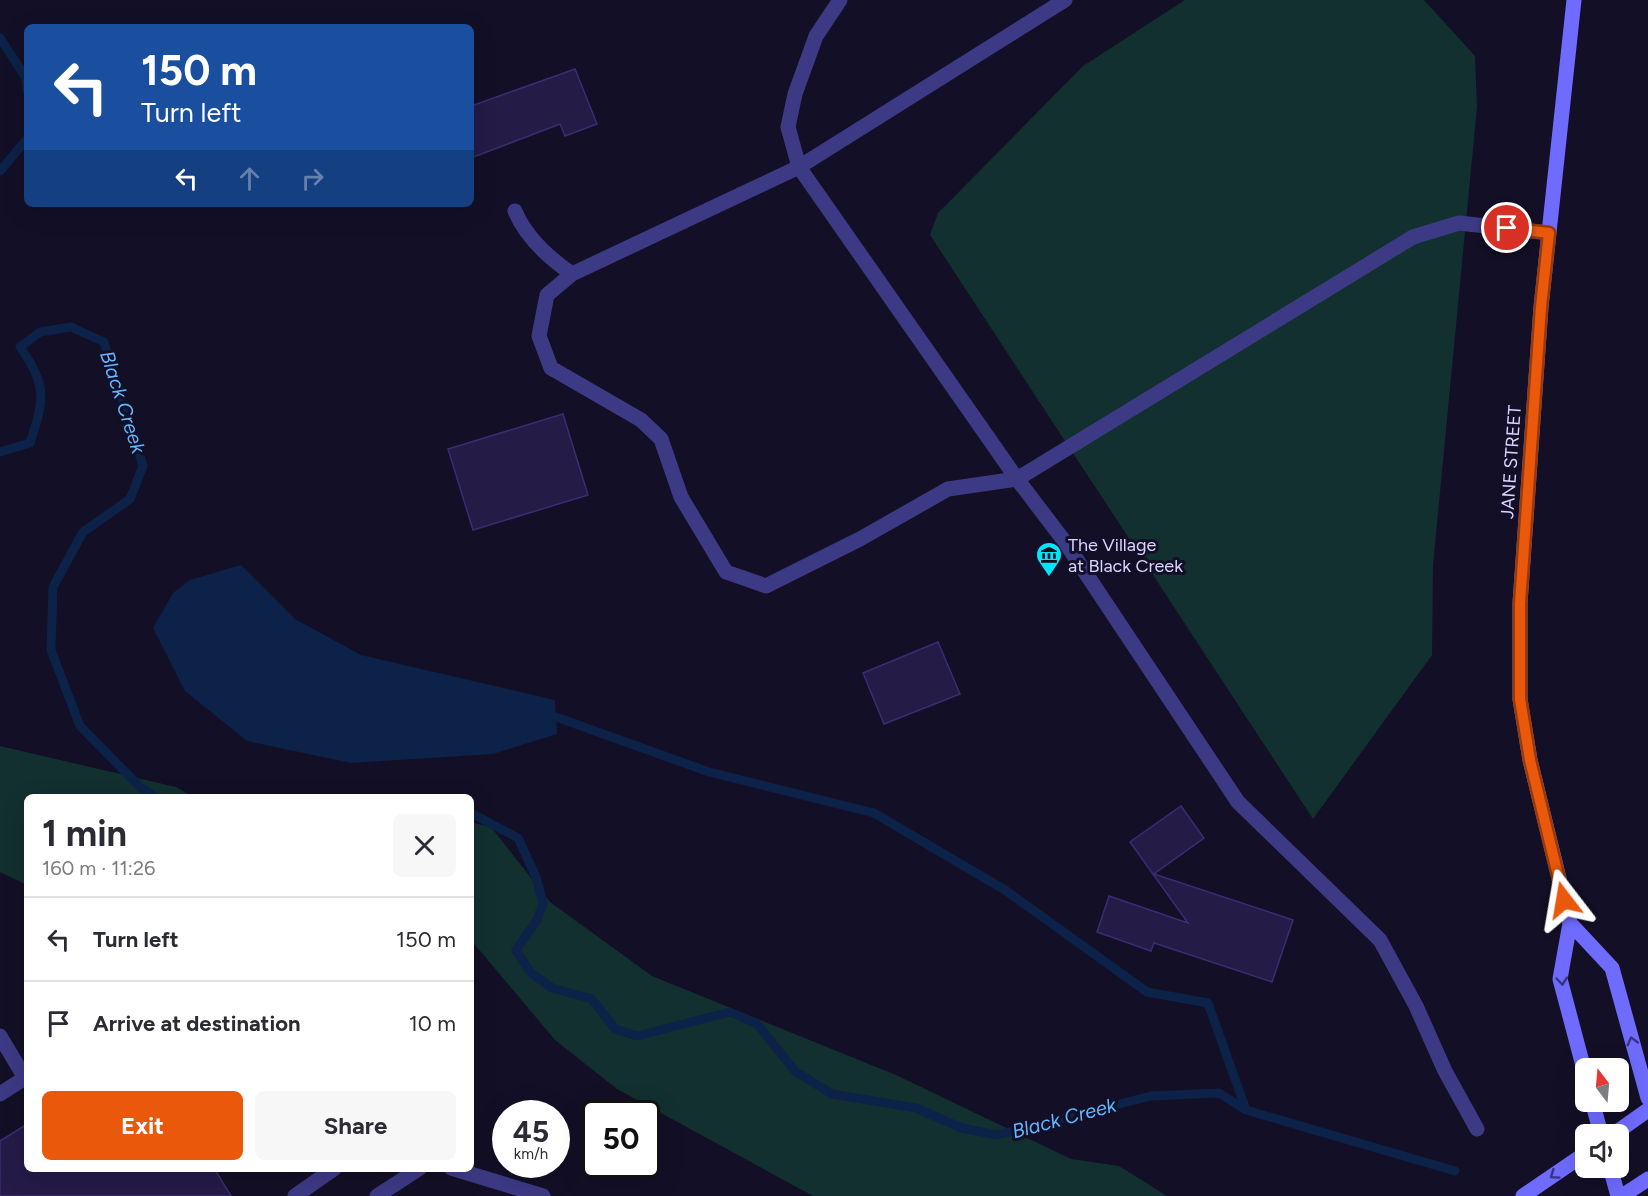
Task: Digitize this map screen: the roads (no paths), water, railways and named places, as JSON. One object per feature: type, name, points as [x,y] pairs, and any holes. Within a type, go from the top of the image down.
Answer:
[{"type":"main road","name":"JANE STREET","points":[[1574,0],[1541,307],[1520,603],[1520,699],[1530,760],[1570,923],[1560,979],[1581,1058]]},
{"type":"main road","name":"JANE STREET","points":[[1570,923],[1612,968],[1648,1098]]},
{"type":"main road","points":[[1628,1124],[1648,1110]]},
{"type":"main road","points":[[1523,1196],[1575,1161]]},
{"type":"main road","points":[[1614,1178],[1620,1196],[1648,1179]]},
{"type":"lane","points":[[840,0],[816,36],[795,94],[788,127],[799,167],[1017,479],[1065,542],[1238,802],[1380,940],[1416,1006],[1445,1071],[1477,1129]]},
{"type":"lane","points":[[1065,0],[799,167],[572,274],[547,295],[539,336],[551,368],[641,420],[661,439],[681,497],[726,572],[766,586],[860,538],[948,489],[1017,479],[1413,237],[1459,223],[1549,233]]},
{"type":"lane","points":[[515,211],[521,224],[550,259],[572,274]]},
{"type":"lane","points":[[0,1036],[24,1075]]},
{"type":"lane","points":[[0,1094],[24,1079]]},
{"type":"lane","points":[[295,1196],[329,1172]]},
{"type":"lane","points":[[377,1196],[414,1172]]},
{"type":"lane","points":[[464,1172],[543,1196]]},
{"type":"water","points":[[241,565],[295,619],[361,655],[555,700],[557,734],[493,754],[351,763],[247,741],[185,691],[153,628],[173,593],[190,580]]},
{"type":"waterway","name":"Black Creek","points":[[0,38],[24,75]]},
{"type":"waterway","name":"Black Creek","points":[[0,171],[24,143]]},
{"type":"waterway","name":"Black Creek","points":[[0,452],[30,443],[38,415],[41,394],[39,384],[20,347],[40,332],[71,327],[104,342],[143,466],[130,499],[83,532],[53,587],[51,650],[80,726],[141,788],[151,794]]},
{"type":"waterway","points":[[556,717],[709,772],[874,813],[1005,890],[1147,992],[1208,1003],[1246,1110]]},
{"type":"waterway","name":"Black Creek","points":[[474,815],[518,838],[536,877],[543,903],[537,920],[516,950],[530,972],[552,988],[592,999],[615,1029],[637,1036],[730,1012],[757,1024],[796,1072],[832,1094],[916,1108],[962,1128],[997,1135],[1151,1096],[1219,1093],[1246,1110],[1455,1171]]},
{"type":"place","name":"The Village at Black Creek","points":[[1049,578]]}]
